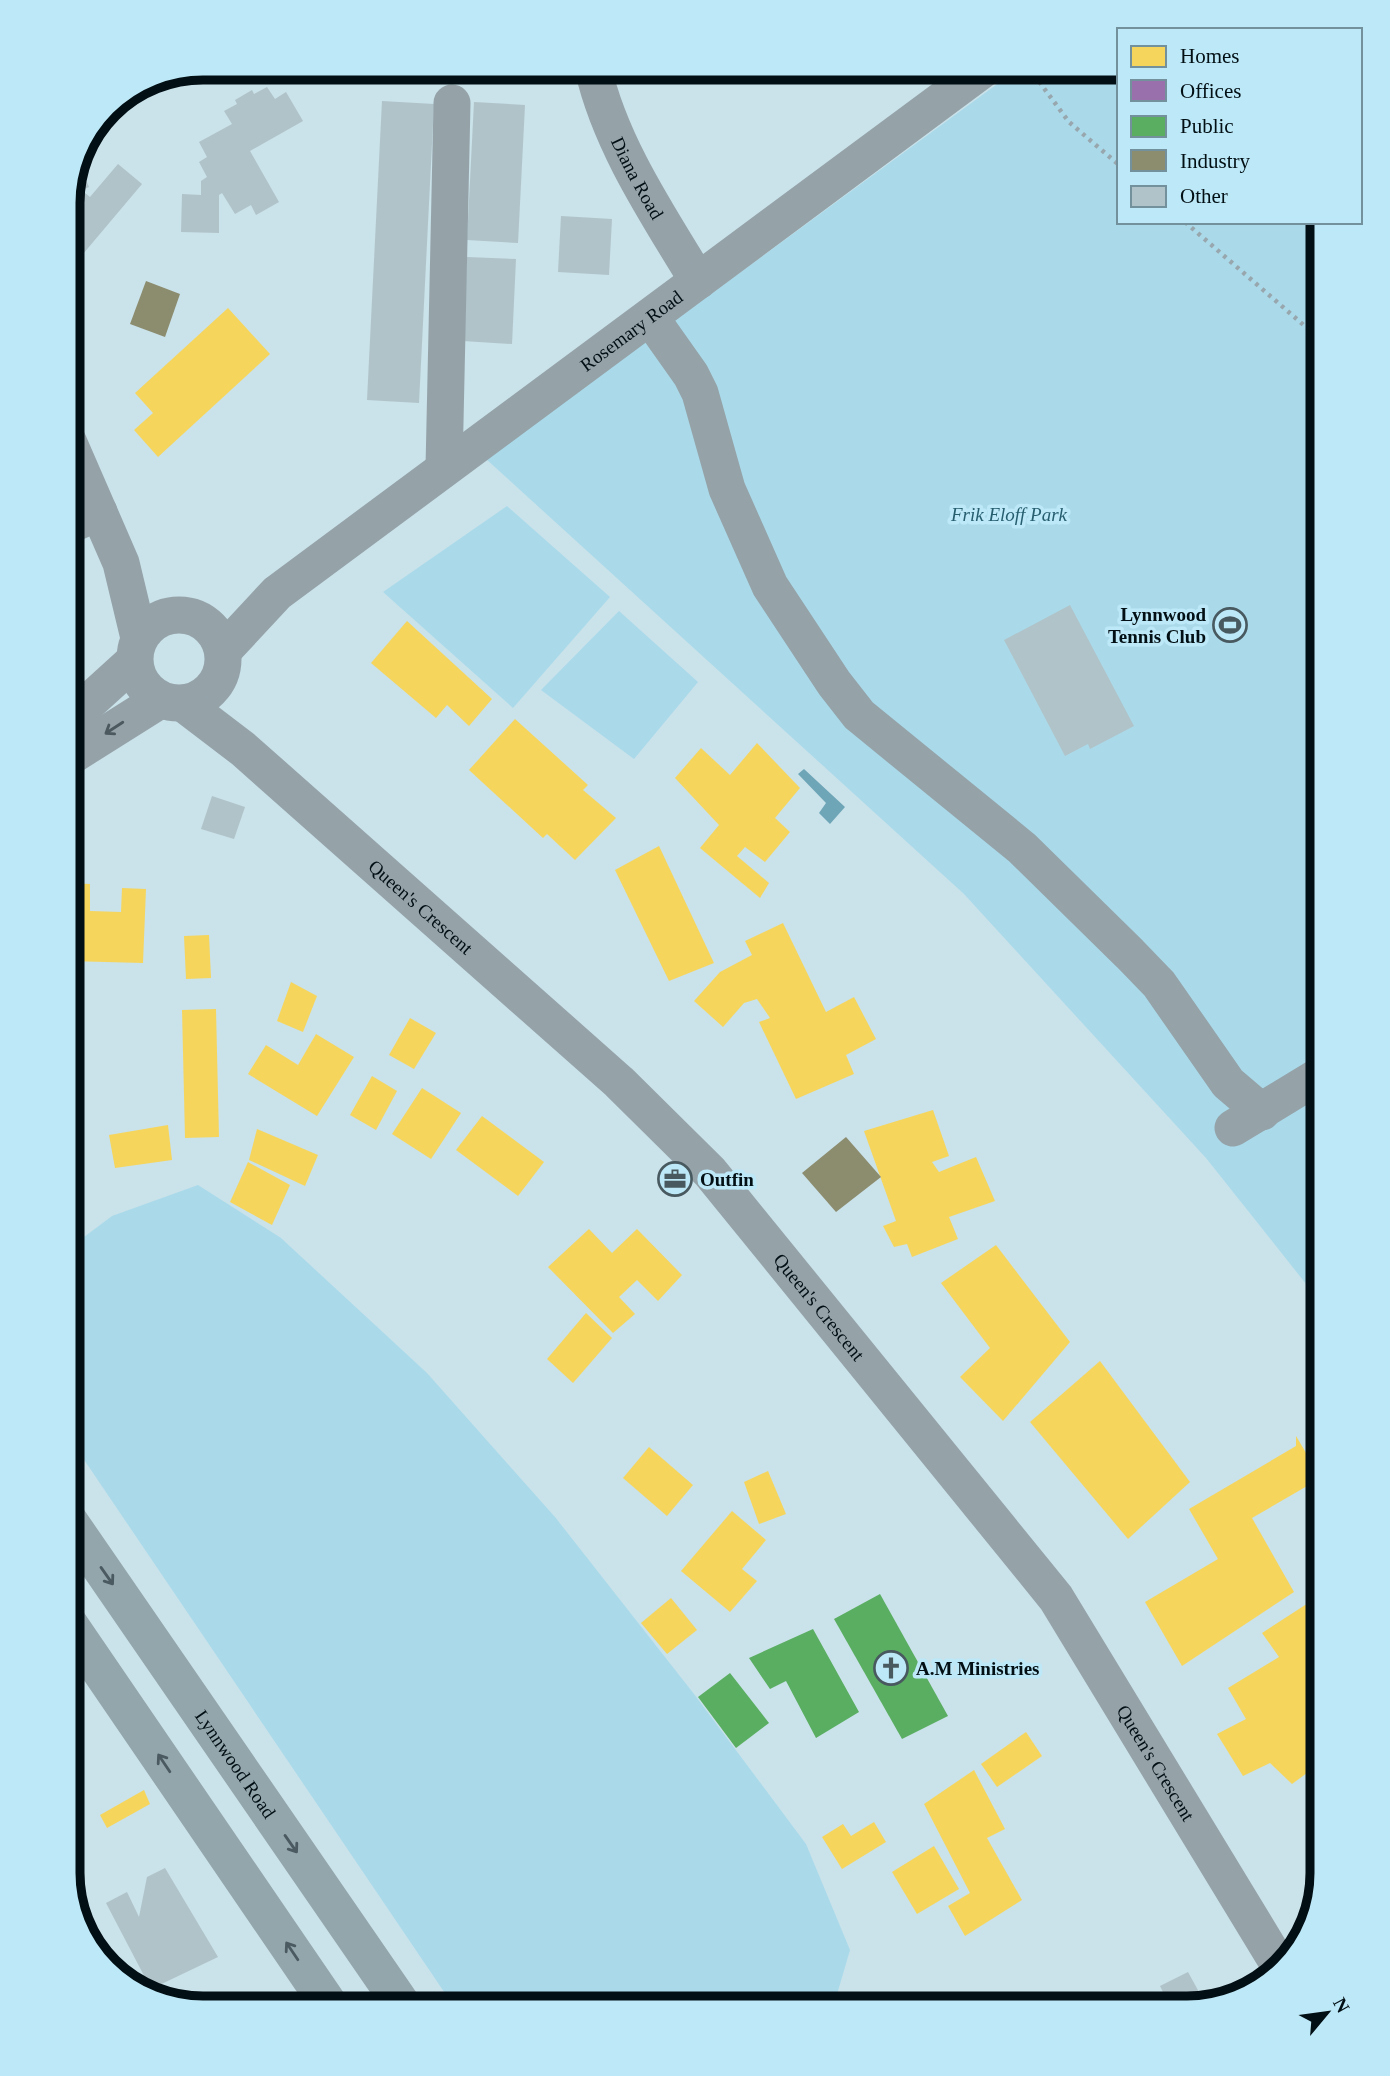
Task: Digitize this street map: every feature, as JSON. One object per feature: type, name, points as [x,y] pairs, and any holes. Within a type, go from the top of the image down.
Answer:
[{"type":"main road","name":"Lynnwood Road","points":[[80,1538],[395,1995]]},
{"type":"main road","points":[[80,1641],[322,1995]]},
{"type":"street","name":"Diana Road","points":[[597,81],[605,112],[646,191],[698,281]]},
{"type":"street","name":"Rosemary Road","points":[[222,663],[277,593],[967,81]]},
{"type":"street","points":[[443,468],[452,103]]},
{"type":"street","points":[[650,317],[691,375],[700,393],[727,489],[770,586],[834,683],[859,715],[1023,848],[1130,954],[1166,993],[1228,1083],[1248,1120],[1310,1081]]},
{"type":"street","points":[[84,519],[150,594],[212,629],[243,749]]},
{"type":"street","points":[[121,563],[141,685],[172,702]]},
{"type":"street","name":"Rosemary Road","points":[[186,616],[277,593]]},
{"type":"street","points":[[81,708],[136,649],[156,620],[186,616]]},
{"type":"street","points":[[81,751],[172,702],[206,695],[222,663]]},
{"type":"street","name":"Queen's Crescent","points":[[172,702],[243,749],[619,1082],[710,1172],[1050,1590],[1275,1959]]},
{"type":"path","points":[[1039,81],[1069,122],[1117,163]]},
{"type":"path","points":[[1187,224],[1310,331]]},
{"type":"green space","name":"Frik Eloff Park","points":[[1001,81],[1117,81],[1117,224],[1310,224],[1310,1289],[1206,1158],[964,894],[486,459]]},
{"type":"green space","points":[[507,506],[610,597],[513,708],[383,592]]},
{"type":"green space","points":[[619,611],[698,682],[634,759],[541,690]]},
{"type":"green space","points":[[198,1185],[281,1238],[427,1373],[555,1517],[694,1694],[806,1844],[850,1950],[837,1996],[446,1995],[80,1454],[80,1240],[112,1216]]},
{"type":"shaded area","points":[[804,769],[845,807],[830,824],[819,813],[826,803],[798,774]]},
{"type":"building: Homes","points":[[228,308],[270,354],[158,457],[134,430],[153,413],[135,393]]},
{"type":"building: Homes","points":[[407,621],[492,699],[469,726],[447,705],[436,718],[371,663]]},
{"type":"building: Homes","points":[[515,719],[588,785],[583,790],[616,818],[575,860],[547,834],[543,838],[469,770]]},
{"type":"building: Homes","points":[[757,743],[800,788],[775,818],[790,832],[765,862],[745,847],[737,856],[769,883],[760,898],[700,848],[719,825],[675,778],[701,748],[730,775]]},
{"type":"building: Homes","points":[[659,846],[714,963],[669,981],[615,870]]},
{"type":"building: Homes","points":[[81,884],[90,884],[90,911],[121,912],[122,888],[146,889],[143,963],[81,961]]},
{"type":"building: Homes","points":[[783,923],[826,1012],[854,997],[876,1039],[846,1055],[854,1074],[796,1099],[759,1022],[770,1018],[757,999],[744,1003],[723,1027],[694,1001],[720,972],[752,955],[745,941]]},
{"type":"building: Homes","points":[[209,935],[211,978],[186,979],[184,936]]},
{"type":"building: Homes","points":[[291,982],[317,996],[303,1032],[277,1021]]},
{"type":"building: Homes","points":[[216,1009],[219,1137],[185,1138],[182,1010]]},
{"type":"building: Homes","points":[[410,1018],[436,1033],[414,1069],[389,1055]]},
{"type":"building: Homes","points":[[316,1034],[354,1057],[317,1116],[248,1074],[266,1045],[298,1065]]},
{"type":"building: Homes","points":[[372,1076],[397,1091],[376,1130],[350,1115]]},
{"type":"building: Homes","points":[[422,1088],[461,1113],[431,1159],[392,1134]]},
{"type":"building: Homes","points":[[933,1110],[949,1156],[932,1162],[939,1172],[976,1157],[995,1201],[949,1217],[958,1239],[912,1257],[907,1244],[894,1247],[883,1226],[896,1221],[864,1131]]},
{"type":"building: Homes","points":[[482,1116],[544,1162],[518,1196],[456,1150]]},
{"type":"building: Homes","points":[[168,1125],[172,1160],[115,1168],[109,1135]]},
{"type":"building: Homes","points":[[257,1129],[318,1155],[305,1186],[249,1160]]},
{"type":"building: Homes","points":[[248,1162],[290,1185],[272,1225],[230,1202]]},
{"type":"building: Homes","points":[[589,1229],[612,1253],[637,1229],[682,1275],[658,1301],[637,1280],[619,1297],[635,1314],[613,1333],[548,1267]]},
{"type":"building: Homes","points":[[996,1245],[1070,1342],[1003,1421],[960,1377],[990,1348],[941,1283]]},
{"type":"building: Homes","points":[[586,1313],[612,1338],[573,1383],[547,1359]]},
{"type":"building: Homes","points":[[1100,1361],[1190,1482],[1128,1539],[1030,1422]]},
{"type":"building: Homes","points":[[1296,1436],[1310,1460],[1310,1484],[1252,1518],[1294,1592],[1182,1666],[1145,1602],[1218,1559],[1189,1509],[1296,1446]]},
{"type":"building: Homes","points":[[649,1447],[693,1485],[667,1516],[623,1478]]},
{"type":"building: Homes","points":[[768,1471],[786,1514],[759,1524],[744,1482]]},
{"type":"building: Homes","points":[[732,1511],[766,1540],[742,1569],[757,1581],[730,1612],[681,1571]]},
{"type":"building: Homes","points":[[671,1598],[697,1630],[667,1654],[641,1623]]},
{"type":"building: Homes","points":[[1310,1602],[1310,1771],[1292,1784],[1270,1763],[1243,1776],[1217,1734],[1246,1719],[1228,1688],[1279,1657],[1262,1633]]},
{"type":"building: Homes","points":[[1026,1732],[1042,1756],[997,1787],[981,1764]]},
{"type":"building: Homes","points":[[974,1770],[1005,1829],[987,1838],[1022,1900],[965,1936],[948,1906],[970,1893],[924,1804]]},
{"type":"building: Homes","points":[[144,1790],[150,1804],[107,1828],[100,1815]]},
{"type":"building: Homes","points":[[874,1822],[886,1842],[842,1869],[822,1837],[843,1824],[851,1836]]},
{"type":"building: Homes","points":[[934,1846],[959,1889],[917,1914],[892,1872]]},
{"type":"building: Public","name":"A.M Ministries","points":[[880,1594],[948,1716],[902,1739],[834,1619]]},
{"type":"building: Public","points":[[813,1629],[859,1712],[816,1738],[786,1681],[770,1689],[749,1658]]},
{"type":"building: Public","points":[[730,1673],[769,1723],[736,1748],[698,1697]]},
{"type":"building: Industry","points":[[146,281],[180,294],[165,337],[130,324]]},
{"type":"building: Industry","points":[[846,1137],[881,1177],[836,1212],[802,1173]]},
{"type":"building: Other","points":[[267,87],[275,99],[286,92],[303,121],[250,151],[279,202],[256,215],[251,205],[235,214],[222,193],[219,195],[219,233],[181,232],[182,194],[201,195],[201,181],[207,177],[199,162],[207,157],[199,142],[232,124],[224,111],[237,104],[235,100],[252,90],[254,94]]},
{"type":"building: Other","points":[[382,101],[434,104],[419,403],[367,400]]},
{"type":"building: Other","points":[[474,102],[525,105],[518,243],[467,240]]},
{"type":"building: Other","points":[[118,164],[142,184],[83,254],[81,198],[85,193],[90,197]]},
{"type":"building: Other","points":[[84,176],[89,187],[82,190]]},
{"type":"building: Other","points":[[561,216],[612,219],[609,275],[558,272]]},
{"type":"building: Other","points":[[467,257],[516,259],[512,344],[463,341]]},
{"type":"building: Other","points":[[1070,605],[1134,726],[1090,749],[1088,744],[1065,756],[1004,640]]},
{"type":"building: Other","points":[[212,796],[245,807],[234,839],[201,829]]},
{"type":"building: Other","points":[[165,1868],[218,1957],[157,1986],[147,1982],[106,1903],[127,1892],[139,1917],[147,1877]]},
{"type":"building: Other","points":[[1188,1972],[1200,1994],[1165,1996],[1160,1986]]},
{"type":"place","name":"Lynnwood Tennis Club","points":[[1230,625]]},
{"type":"place","name":"Outfin","points":[[675,1179]]},
{"type":"place","name":"A.M Ministries","points":[[891,1668]]}]
